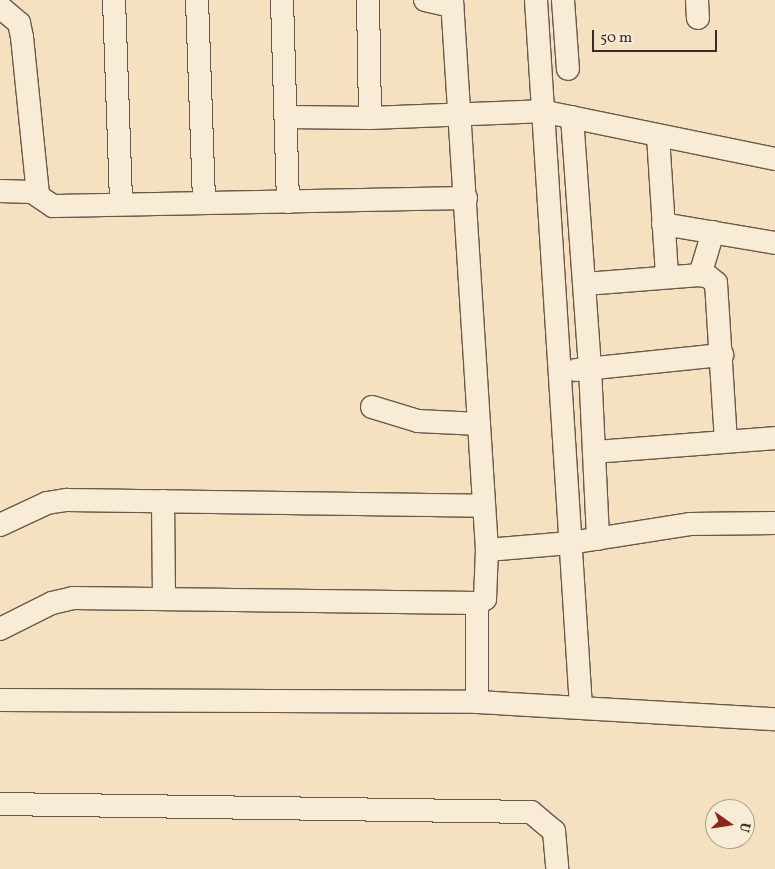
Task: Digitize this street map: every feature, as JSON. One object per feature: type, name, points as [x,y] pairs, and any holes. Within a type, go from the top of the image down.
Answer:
[{"type":"street","points":[[114,0],[121,204]]},
{"type":"street","points":[[197,0],[204,204]]},
{"type":"street","points":[[282,0],[288,117],[288,202]]},
{"type":"street","points":[[368,0],[370,118]]},
{"type":"street","points":[[0,629],[52,603],[73,598],[477,603],[487,596],[487,550],[461,116],[452,3],[425,0]]},
{"type":"street","points":[[536,0],[585,284],[575,370],[594,452],[585,541]]},
{"type":"street","points":[[562,0],[568,69]]},
{"type":"street","points":[[0,7],[19,23],[22,37],[38,194]]},
{"type":"street","points":[[288,117],[370,118],[557,114],[775,159]]},
{"type":"street","points":[[557,114],[585,541],[589,708]]},
{"type":"street","points":[[658,136],[667,277]]},
{"type":"street","points":[[0,191],[38,194],[53,206],[466,198]]},
{"type":"street","points":[[663,224],[775,243]]},
{"type":"street","points":[[700,275],[713,232]]},
{"type":"street","points":[[585,284],[700,275],[709,277],[718,291],[726,441]]},
{"type":"street","points":[[575,370],[722,355]]},
{"type":"street","points":[[372,407],[418,420],[478,424]]},
{"type":"street","points":[[594,452],[775,438]]},
{"type":"street","points":[[0,525],[47,503],[67,500],[484,506]]},
{"type":"street","points":[[163,501],[164,598]]},
{"type":"street","points":[[487,550],[585,541],[690,524],[775,523]]},
{"type":"street","points":[[476,702],[477,603]]},
{"type":"street","points":[[0,700],[476,702],[775,719]]},
{"type":"street","points":[[0,804],[531,812],[554,831],[558,869]]}]
